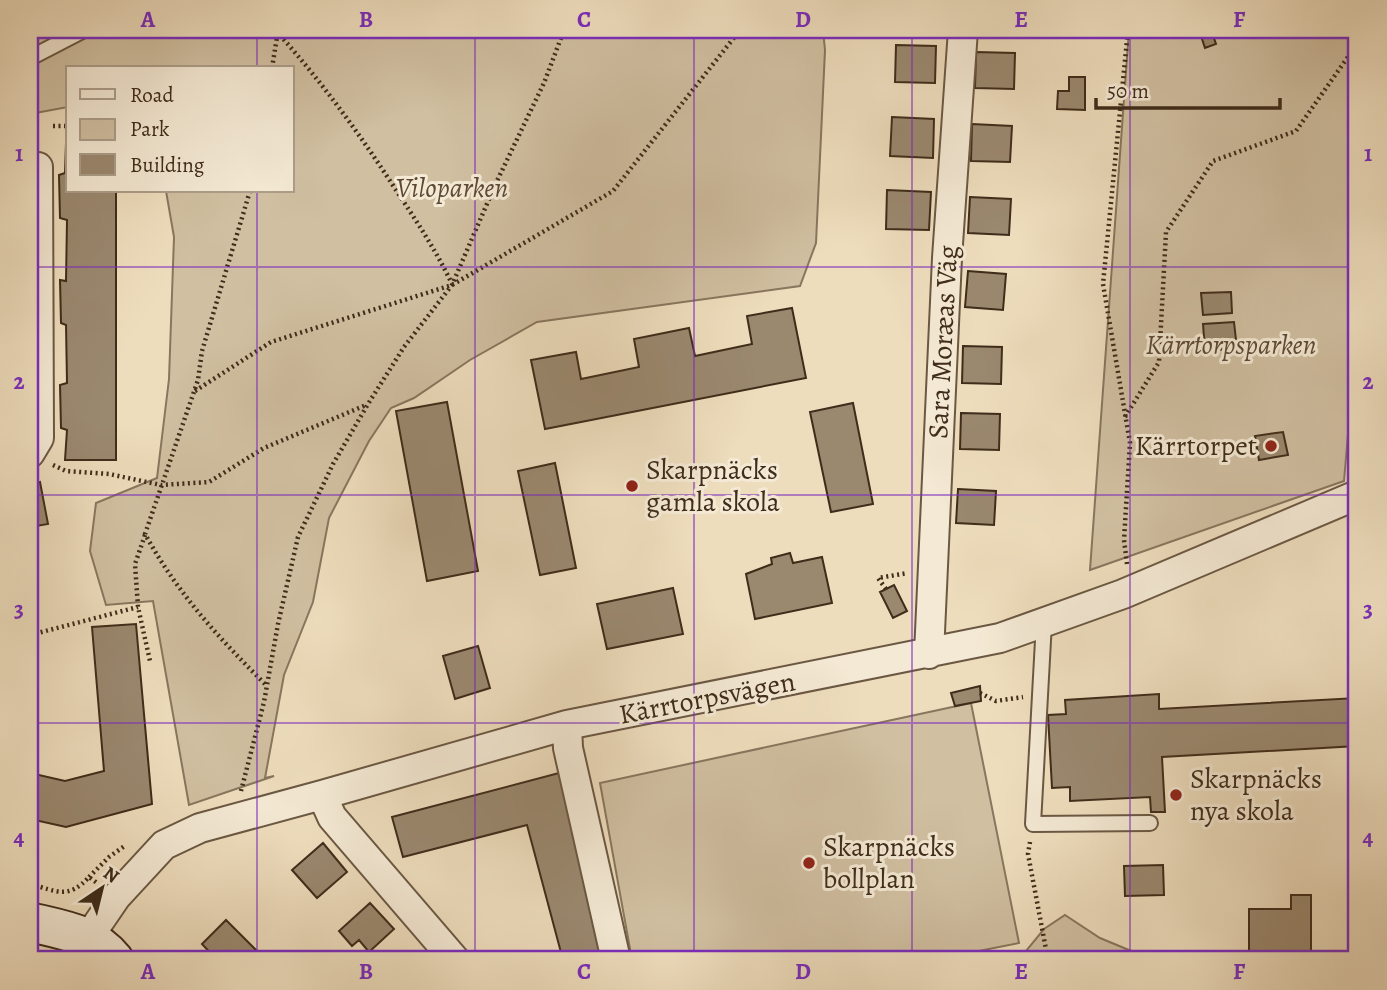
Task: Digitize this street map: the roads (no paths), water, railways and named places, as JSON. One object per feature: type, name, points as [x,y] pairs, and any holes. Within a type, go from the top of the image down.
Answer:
[{"type":"street","name":"Sara Moræas Väg","points":[[929,654],[947,258],[963,30]]},
{"type":"street","points":[[36,457],[39,438],[37,167]]},
{"type":"street","name":"Kärrtorpsvägen","points":[[101,949],[102,916],[123,890],[164,845],[200,828],[322,796],[567,725],[1000,638],[1355,504]]},
{"type":"street","points":[[567,725],[568,748],[616,960]]},
{"type":"street","points":[[322,796],[332,817],[455,960]]},
{"type":"street","points":[[30,922],[101,949]]},
{"type":"lane","points":[[30,58],[84,30]]},
{"type":"lane","points":[[1044,622],[1033,824],[1150,823]]},
{"type":"place","name":"Kärrtorpet","points":[[1271,446]]},
{"type":"place","name":"Skarpnäcks gamla skola","points":[[632,486]]},
{"type":"place","name":"Skarpnäcks nya skola","points":[[1176,795]]},
{"type":"place","name":"Skarpnäcks bollplan","points":[[809,863]]},
{"type":"park label","name":"Viloparken","points":[[452,188]]},
{"type":"park label","name":"Kärrtorpsparken","points":[[1231,345]]}]
